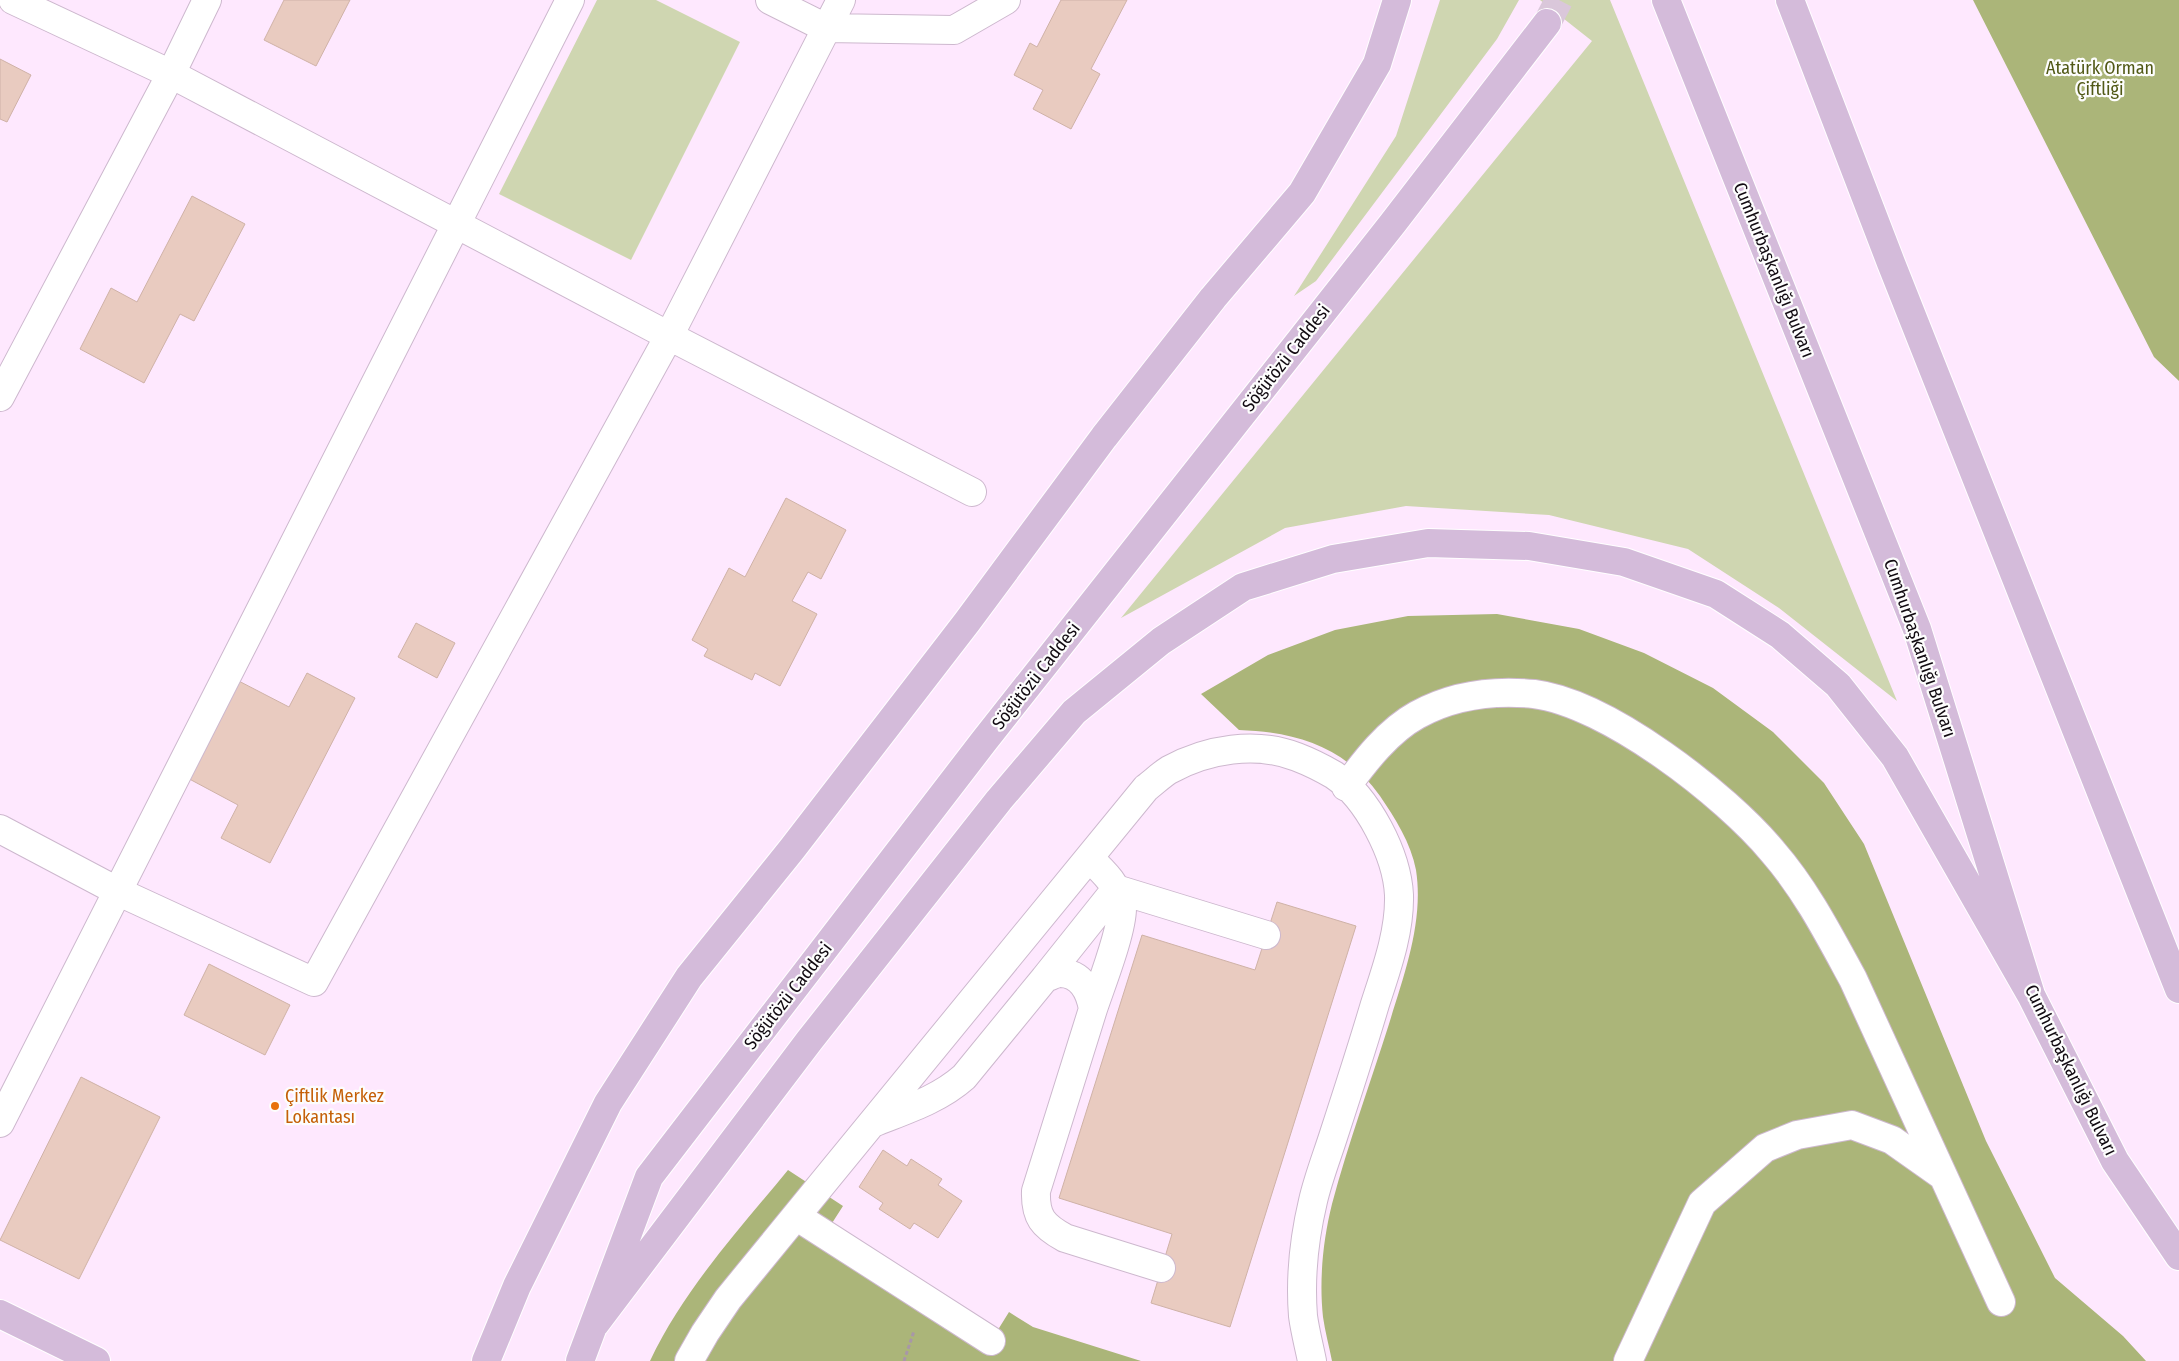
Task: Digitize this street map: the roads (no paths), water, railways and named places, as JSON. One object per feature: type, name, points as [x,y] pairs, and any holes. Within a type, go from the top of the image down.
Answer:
[{"type":"main road","points":[[486,1361],[517,1286],[608,1103],[689,977],[792,849],[967,622],[1104,437],[1213,298],[1302,193],[1377,64],[1397,0]]},
{"type":"main road","name":"Cumhurbaşkanlığı Bulvarı","points":[[1666,0],[1917,629],[2031,995],[2115,1161],[2179,1256]]},
{"type":"main road","points":[[1790,0],[1948,410],[2179,989]]},
{"type":"main road","name":"Söğütözü Caddesi","points":[[580,1361],[649,1177],[990,734],[1393,223],[1547,23]]},
{"type":"main road","points":[[595,1324],[809,1041],[999,800],[1074,712],[1161,641],[1243,587],[1333,559],[1428,543],[1529,546],[1624,562],[1716,594],[1780,635],[1838,686],[1895,757],[2031,995]]},
{"type":"main road","points":[[0,1314],[96,1361]]},
{"type":"lane","points":[[13,0],[171,74],[458,223],[669,336],[972,492]]},
{"type":"lane","points":[[0,397],[171,74],[207,0]]},
{"type":"lane","points":[[0,1123],[119,892],[570,0]]},
{"type":"lane","points":[[770,0],[826,28],[954,30],[1006,0]]},
{"type":"lane","points":[[0,828],[119,892],[314,982],[669,336],[841,0]]},
{"type":"lane","points":[[1346,787],[1365,761],[1389,736],[1416,715],[1452,700],[1490,692],[1535,694],[1577,706],[1619,727],[1699,782],[1737,814],[1772,851],[1802,890],[1828,933],[1852,979],[2001,1302]]},
{"type":"lane","points":[[690,1361],[705,1333],[728,1299],[1146,788],[1167,771],[1201,756],[1240,749],[1283,753],[1314,764],[1336,776],[1358,798],[1388,848],[1396,873],[1399,896],[1397,921],[1386,970],[1313,1201],[1303,1258],[1303,1317],[1312,1361]]},
{"type":"lane","points":[[1088,858],[1104,872],[1116,889],[1122,908],[1119,928],[1036,1191],[1035,1206],[1041,1220],[1052,1231],[1065,1238],[1162,1268]]},
{"type":"lane","points":[[1116,889],[1266,936]]},
{"type":"lane","points":[[872,1124],[934,1099],[950,1090],[964,1077],[1116,889]]},
{"type":"lane","points":[[1045,978],[1060,973],[1078,978],[1089,991],[1093,1009]]},
{"type":"lane","points":[[1628,1361],[1702,1203],[1765,1148],[1797,1135],[1852,1125],[1892,1140],[1944,1176]]},
{"type":"lane","points":[[796,1216],[991,1341]]},
{"type":"tunnel","points":[[1547,23],[1559,0]]},
{"type":"place","name":"Çiftlik Merkez Lokantası","points":[[275,1106]]},
{"type":"park label","name":"Atatürk Orman Çiftliği","points":[[2100,78]]}]
